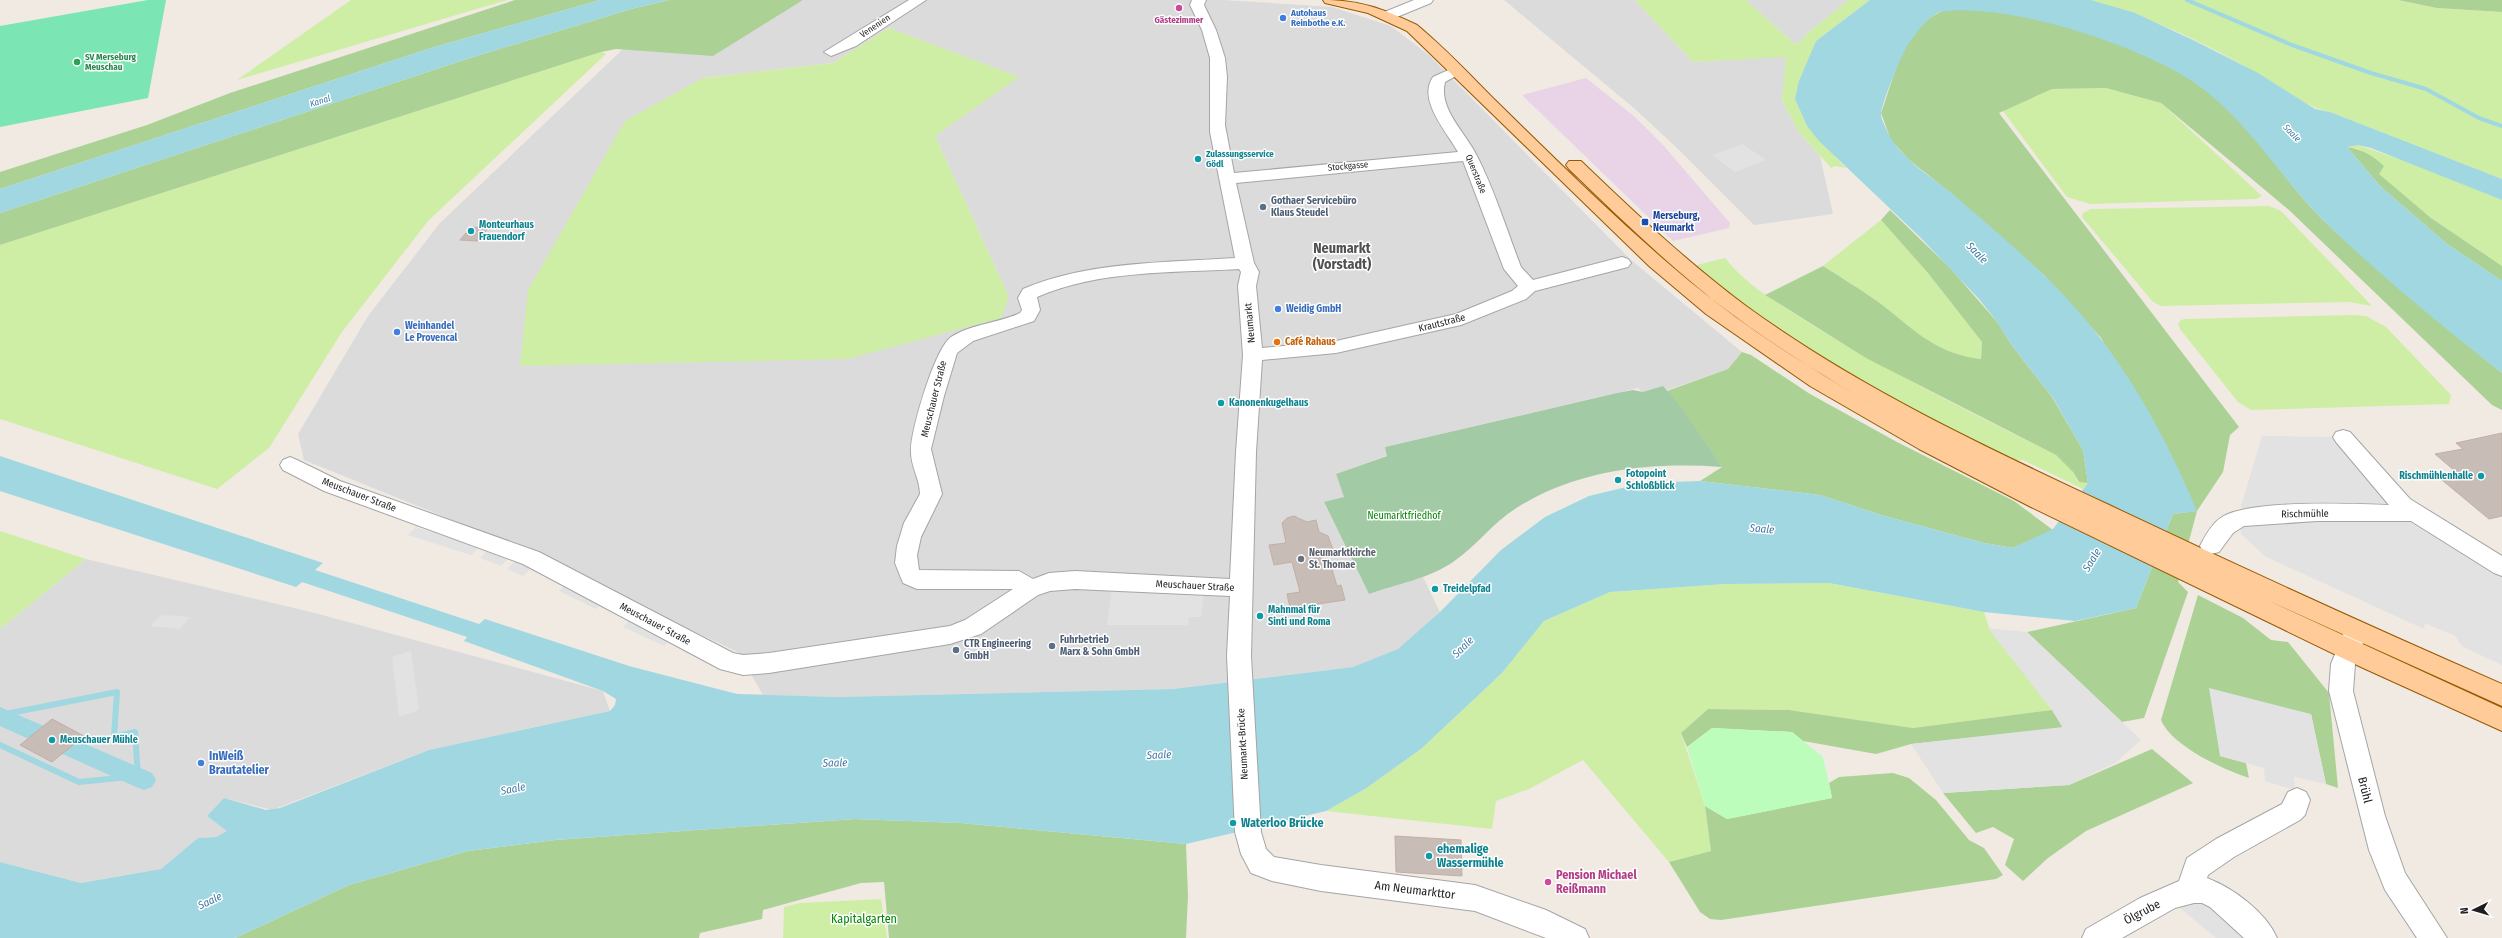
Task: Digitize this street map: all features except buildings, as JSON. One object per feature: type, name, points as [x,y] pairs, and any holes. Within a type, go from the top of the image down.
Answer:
[{"type":"main road","points":[[1330,0],[1394,13],[1457,71],[1612,222],[1679,282],[1716,312],[1783,359],[1847,400],[1895,428],[2025,484],[2351,640],[2502,720]]},
{"type":"main road","points":[[1371,0],[1394,13],[1437,33],[1637,224],[1688,269],[1742,311],[1864,391],[2025,484]]},
{"type":"main road","points":[[2351,640],[2502,695]]},
{"type":"street","name":"Venenien","points":[[831,52],[851,43],[919,0]]},
{"type":"street","name":"Neumarkt","points":[[1199,0],[1197,5],[1206,22],[1219,75],[1217,125],[1245,263],[1250,272],[1247,286],[1253,355],[1246,452],[1239,656]]},
{"type":"street","points":[[1394,13],[1426,0]]},
{"type":"street","name":"Querstraße","points":[[1457,71],[1438,80],[1435,91],[1437,103],[1469,156],[1513,269],[1529,287]]},
{"type":"street","name":"Stockgasse","points":[[1228,179],[1346,166],[1469,156]]},
{"type":"street","name":"Meuschauer Straße","points":[[1030,589],[1019,580],[917,580],[911,578],[907,573],[906,561],[916,523],[925,510],[931,494],[929,475],[921,449],[946,354],[957,342],[1027,317],[1031,310],[1027,298],[1029,293],[1058,281],[1112,272],[1245,263]]},
{"type":"street","name":"Krautstraße","points":[[1253,355],[1336,347],[1461,319],[1519,295],[1529,287],[1622,263]]},
{"type":"street","points":[[2343,437],[2381,484],[2411,513],[2502,567]]},
{"type":"street","name":"Meuschauer Straße","points":[[290,465],[332,486],[531,558],[728,662],[743,665],[769,663],[950,635],[973,627],[1030,589],[1049,582],[1075,580],[1241,588]]},
{"type":"street","name":"Rischmühle","points":[[2211,546],[2231,522],[2245,518],[2277,515],[2411,513]]},
{"type":"street","name":"Brühl","points":[[2351,640],[2341,691],[2382,850],[2395,881],[2433,938]]},
{"type":"street","name":"Neumarkt-Brücke","points":[[1239,656],[1251,843]]},
{"type":"street","points":[[2263,938],[2218,897],[2203,890],[2190,890],[2197,867],[2225,848],[2292,812],[2296,807],[2298,800]]},
{"type":"street","name":"Am Neumarkttor","points":[[1251,843],[1261,864],[1272,869],[1321,878],[1475,898],[1536,919],[1575,938]]},
{"type":"street","name":"Ölgrube","points":[[2096,938],[2168,899],[2190,890]]},
{"type":"shaded area","points":[[803,0],[1224,0],[1332,7],[1391,26],[1430,56],[1631,260],[1742,352],[1728,369],[1647,397],[1638,388],[1385,447],[1388,455],[1336,474],[1344,497],[1324,503],[1369,594],[1423,577],[1440,612],[1399,649],[1353,667],[1173,689],[837,697],[763,695],[738,652],[482,532],[304,460],[298,434],[368,316],[440,223],[623,49],[713,55]],"holes":[[[889,28],[1018,77],[935,136],[1009,297],[703,78],[833,63]]]},
{"type":"shaded area","points":[[1504,0],[1635,0],[1693,62],[1787,56],[1782,100],[1798,131],[1820,156],[1833,214],[1754,225],[1678,149],[1635,109]]},
{"type":"shaded area","points":[[1746,0],[1849,0],[1810,31],[1796,45]]},
{"type":"shaded area","points":[[1586,78],[1635,117],[1663,145],[1730,223],[1729,228],[1673,241],[1522,95]]},
{"type":"shaded area","points":[[1743,144],[1766,160],[1735,172],[1712,155]]},
{"type":"shaded area","points":[[2262,436],[2343,437],[2408,504],[2502,562],[2502,665],[2463,647],[2455,636],[2425,623],[2424,629],[2266,557],[2241,534],[2241,506]]},
{"type":"shaded area","points":[[416,527],[479,547],[471,555],[408,535]]},
{"type":"shaded area","points":[[488,550],[509,558],[501,566],[480,558]]},
{"type":"shaded area","points":[[86,559],[311,612],[603,691],[610,711],[429,750],[272,810],[224,798],[207,816],[228,831],[216,837],[198,838],[161,869],[81,883],[0,862],[0,629]]},
{"type":"shaded area","points":[[516,561],[532,568],[523,576],[507,569]]},
{"type":"shaded area","points":[[566,585],[602,603],[596,609],[559,591]]},
{"type":"shaded area","points":[[1112,589],[1204,594],[1201,617],[1189,617],[1188,625],[1107,625]]},
{"type":"shaded area","points":[[164,615],[190,617],[180,629],[150,626],[159,617]]},
{"type":"shaded area","points":[[630,620],[671,639],[664,646],[623,627]]},
{"type":"shaded area","points":[[1988,628],[2027,632],[2141,740],[2115,763],[2069,785],[1943,793],[1911,744],[2063,727],[2052,710]]},
{"type":"shaded area","points":[[411,651],[419,710],[399,717],[392,657]]},
{"type":"shaded area","points":[[2209,688],[2311,714],[2326,784],[2294,777],[2295,790],[2265,781],[2264,768],[2220,756]]},
{"type":"shaded area","points":[[2200,898],[2248,938],[2216,938],[2180,908]]},
{"type":"green space","name":"SV Merseburg Meuschau","points":[[148,0],[166,0],[148,98],[0,127],[0,26]]},
{"type":"green space","points":[[351,0],[507,0],[237,80]]},
{"type":"green space","points":[[515,0],[600,0],[431,48],[0,189],[0,172],[147,125],[230,93]]},
{"type":"green space","points":[[669,0],[803,0],[713,56],[616,49],[601,52],[0,245],[0,213],[470,58],[631,9]]},
{"type":"green space","points":[[1635,0],[1746,0],[1796,45],[1810,31],[1849,0],[1870,0],[1816,41],[1795,99],[1807,126],[1846,168],[1835,166],[1831,168],[1798,131],[1782,100],[1786,57],[1693,62]]},
{"type":"green space","points":[[2091,0],[2398,0],[2437,8],[2502,12],[2502,179],[2311,106],[2267,79],[2198,41],[2135,14]]},
{"type":"green space","points":[[2398,0],[2502,0],[2502,12],[2437,8]]},
{"type":"green space","points":[[1975,4],[2007,7],[2042,13],[2078,24],[2149,54],[2182,73],[2211,94],[2235,116],[2311,208],[2331,228],[2502,373],[2502,410],[2492,405],[2289,210],[2161,103],[2106,88],[2052,89],[1999,113],[2239,427],[2230,435],[2223,472],[2197,511],[2178,582],[2188,592],[2144,718],[2122,722],[2027,632],[2136,608],[2173,514],[2196,511],[2101,338],[2044,275],[1952,194],[1908,159],[1891,140],[1881,113],[1895,71],[1908,43],[1916,31],[1926,21],[1942,11]]},
{"type":"green space","points":[[889,28],[1019,77],[935,136],[1009,297],[1001,318],[847,359],[520,366],[528,290],[625,121],[703,78],[833,63]]},
{"type":"green space","points":[[601,52],[606,54],[428,221],[342,332],[269,448],[217,489],[0,419],[0,245]]},
{"type":"green space","points":[[2106,88],[2161,103],[2262,196],[2256,199],[2090,204],[2067,197],[2003,111],[2052,89]]},
{"type":"green space","points":[[2358,145],[2419,166],[2502,200],[2502,266],[2431,218],[2378,174],[2384,166],[2359,149],[2347,147]]},
{"type":"green space","points":[[2347,147],[2362,151],[2376,159],[2384,166],[2379,174],[2431,218],[2502,266],[2502,281],[2447,244],[2380,186]]},
{"type":"green space","points":[[2269,206],[2281,211],[2372,306],[2349,302],[2161,306],[2153,302],[2082,217],[2083,213],[2091,209]]},
{"type":"green space","points":[[1890,210],[1951,269],[1998,323],[2013,347],[2052,397],[2083,450],[2088,483],[2079,482],[2073,472],[2056,455],[1866,358],[1765,295],[1823,266],[1874,299],[1923,337],[1949,351],[1964,356],[1981,359],[1982,342],[1928,273],[1881,220]]},
{"type":"green space","points":[[1881,220],[1928,273],[1982,342],[1981,359],[1964,356],[1949,351],[1923,337],[1874,299],[1823,266]]},
{"type":"green space","points":[[1725,258],[1734,269],[1766,296],[1843,344],[1964,409],[2056,455],[2073,472],[2078,482],[2088,483],[2083,489],[2023,460],[2012,461],[1934,423],[1838,368],[1788,336],[1693,266]]},
{"type":"green space","points":[[2366,316],[2386,327],[2451,395],[2449,404],[2251,410],[2238,402],[2180,329],[2178,324],[2181,320],[2185,319]]},
{"type":"green space","points":[[1742,352],[1751,355],[1810,394],[1897,442],[2014,501],[2053,530],[2013,548],[1984,543],[1881,515],[1820,495],[1700,481],[1722,467],[1667,391],[1728,369]]},
{"type":"green space","name":"Neumarktfriedhof","points":[[1663,386],[1680,406],[1722,467],[1643,467],[1591,476],[1566,484],[1542,494],[1509,513],[1462,556],[1443,568],[1423,577],[1369,594],[1324,502],[1344,497],[1336,474],[1387,456],[1385,447],[1617,393],[1633,390],[1643,392]]},
{"type":"green space","points":[[0,531],[86,559],[0,629]]},
{"type":"green space","points":[[1829,583],[1984,612],[1989,628],[2052,710],[1913,728],[1789,710],[1708,709],[1681,733],[1705,806],[1711,851],[1669,862],[1583,760],[1529,789],[1496,801],[1492,829],[1326,811],[1365,789],[1421,749],[1502,673],[1544,621],[1610,592],[1726,584]]},
{"type":"green space","points":[[2198,595],[2243,618],[2271,640],[2288,642],[2329,693],[2338,788],[2326,784],[2311,714],[2220,756],[2246,763],[2249,778],[2212,763],[2176,739],[2167,730],[2161,720]]},
{"type":"green space","points":[[1708,709],[1789,710],[1913,728],[2052,710],[2063,728],[1911,744],[1876,754],[1803,741],[1792,732],[1712,728],[1687,747],[1681,733]]},
{"type":"green space","points":[[1712,728],[1792,732],[1823,757],[1832,798],[1727,819],[1705,806],[1687,747]]},
{"type":"green space","points":[[2152,749],[2193,783],[2086,831],[2048,858],[2023,881],[2005,865],[2014,839],[1993,827],[1976,833],[1943,793],[2069,785]]},
{"type":"green space","points":[[1893,773],[1909,778],[1936,800],[1969,840],[1984,848],[2003,875],[1996,879],[1721,920],[1710,919],[1700,912],[1669,862],[1711,851],[1705,806],[1727,819],[1832,798],[1829,783],[1839,777]]},
{"type":"green space","points":[[855,819],[961,823],[1186,844],[1188,896],[1186,938],[889,938],[884,882],[861,883],[763,910],[762,919],[700,933],[699,938],[235,938],[349,885],[468,851],[555,840]]},
{"type":"green space","name":"Kapitalgarten","points":[[881,899],[887,938],[783,938],[784,907],[800,903]]},
{"type":"water","name":"Kanal","points":[[600,0],[669,0],[631,9],[470,58],[0,213],[0,189],[431,48]]},
{"type":"water","name":"Saale","points":[[1870,0],[2091,0],[2135,13],[2195,41],[2258,73],[2315,109],[2330,112],[2502,179],[2502,200],[2371,148],[2358,145],[2347,147],[2380,186],[2447,244],[2502,281],[2502,373],[2411,300],[2345,241],[2309,205],[2224,106],[2207,92],[2183,76],[2152,60],[2117,45],[2078,31],[2001,13],[1967,10],[1939,12],[1920,28],[1911,40],[1898,64],[1881,114],[1890,137],[1906,157],[1916,166],[1955,196],[2041,272],[2091,326],[2132,383],[2150,413],[2197,511],[2173,514],[2136,608],[2075,621],[1984,612],[1829,583],[1726,584],[1610,592],[1544,621],[1502,673],[1421,749],[1365,789],[1326,811],[1186,844],[961,823],[855,819],[555,840],[468,851],[349,885],[235,938],[0,938],[0,862],[81,883],[161,869],[198,838],[216,837],[227,831],[207,816],[224,798],[266,810],[280,808],[429,750],[610,711],[615,705],[616,699],[603,691],[464,641],[467,637],[302,582],[296,587],[0,491],[0,456],[323,563],[315,570],[479,624],[485,619],[629,666],[737,694],[837,697],[1173,689],[1353,667],[1398,649],[1440,612],[1501,550],[1545,517],[1589,496],[1643,483],[1700,481],[1820,495],[1881,515],[1984,543],[2013,548],[2053,529],[2088,483],[2083,450],[2053,398],[2013,347],[1998,323],[1979,299],[1921,238],[1819,141],[1807,126],[1795,99],[1799,81],[1816,41]]},
{"type":"waterway","points":[[2187,0],[2292,45],[2371,73],[2426,89],[2479,118],[2502,126]]},
{"type":"waterway","points":[[0,715],[117,692],[114,737],[135,732],[138,776],[79,782],[0,745]]},
{"type":"waterway","points":[[0,716],[144,780]]},
{"type":"place","name":"Gästezimmer","points":[[1179,8]]},
{"type":"place","name":"Autohaus Reinbothe e.K.","points":[[1283,18]]},
{"type":"place","name":"SV Merseburg Meuschau","points":[[77,62]]},
{"type":"place","name":"Zulassungsservice Gödl","points":[[1198,159]]},
{"type":"place","name":"Gothaer Servicebüro Klaus Steudel","points":[[1263,207]]},
{"type":"place","name":"Merseburg, Neumarkt","points":[[1645,222]]},
{"type":"place","name":"Monteurhaus Frauendorf","points":[[471,231]]},
{"type":"place","name":"Weidig GmbH","points":[[1278,309]]},
{"type":"place","name":"Weinhandel Le Provencal","points":[[397,332]]},
{"type":"place","name":"Café Rahaus","points":[[1277,342]]},
{"type":"place","name":"Kanonenkugelhaus","points":[[1221,403]]},
{"type":"place","name":"Rischmühlenhalle","points":[[2481,476]]},
{"type":"place","name":"Fotopoint Schloßblick","points":[[1618,480]]},
{"type":"place","name":"Neumarktkirche St. Thomae","points":[[1301,559]]},
{"type":"place","name":"Treidelpfad","points":[[1435,589]]},
{"type":"place","name":"Mahnmal für Sinti und Roma","points":[[1260,616]]},
{"type":"place","name":"Fuhrbetrieb Marx & Sohn GmbH","points":[[1052,646]]},
{"type":"place","name":"CTR Engineering GmbH","points":[[956,650]]},
{"type":"place","name":"Meuschauer Mühle","points":[[52,740]]},
{"type":"place","name":"InWeiß Brautatelier","points":[[201,763]]},
{"type":"place","name":"Waterloo Brücke","points":[[1233,823]]},
{"type":"place","name":"ehemalige Wassermühle","points":[[1429,856]]},
{"type":"place","name":"Pension Michael Reißmann","points":[[1548,882]]},
{"type":"district","name":"Neumarkt (Vorstadt)","points":[[1342,256]]}]
